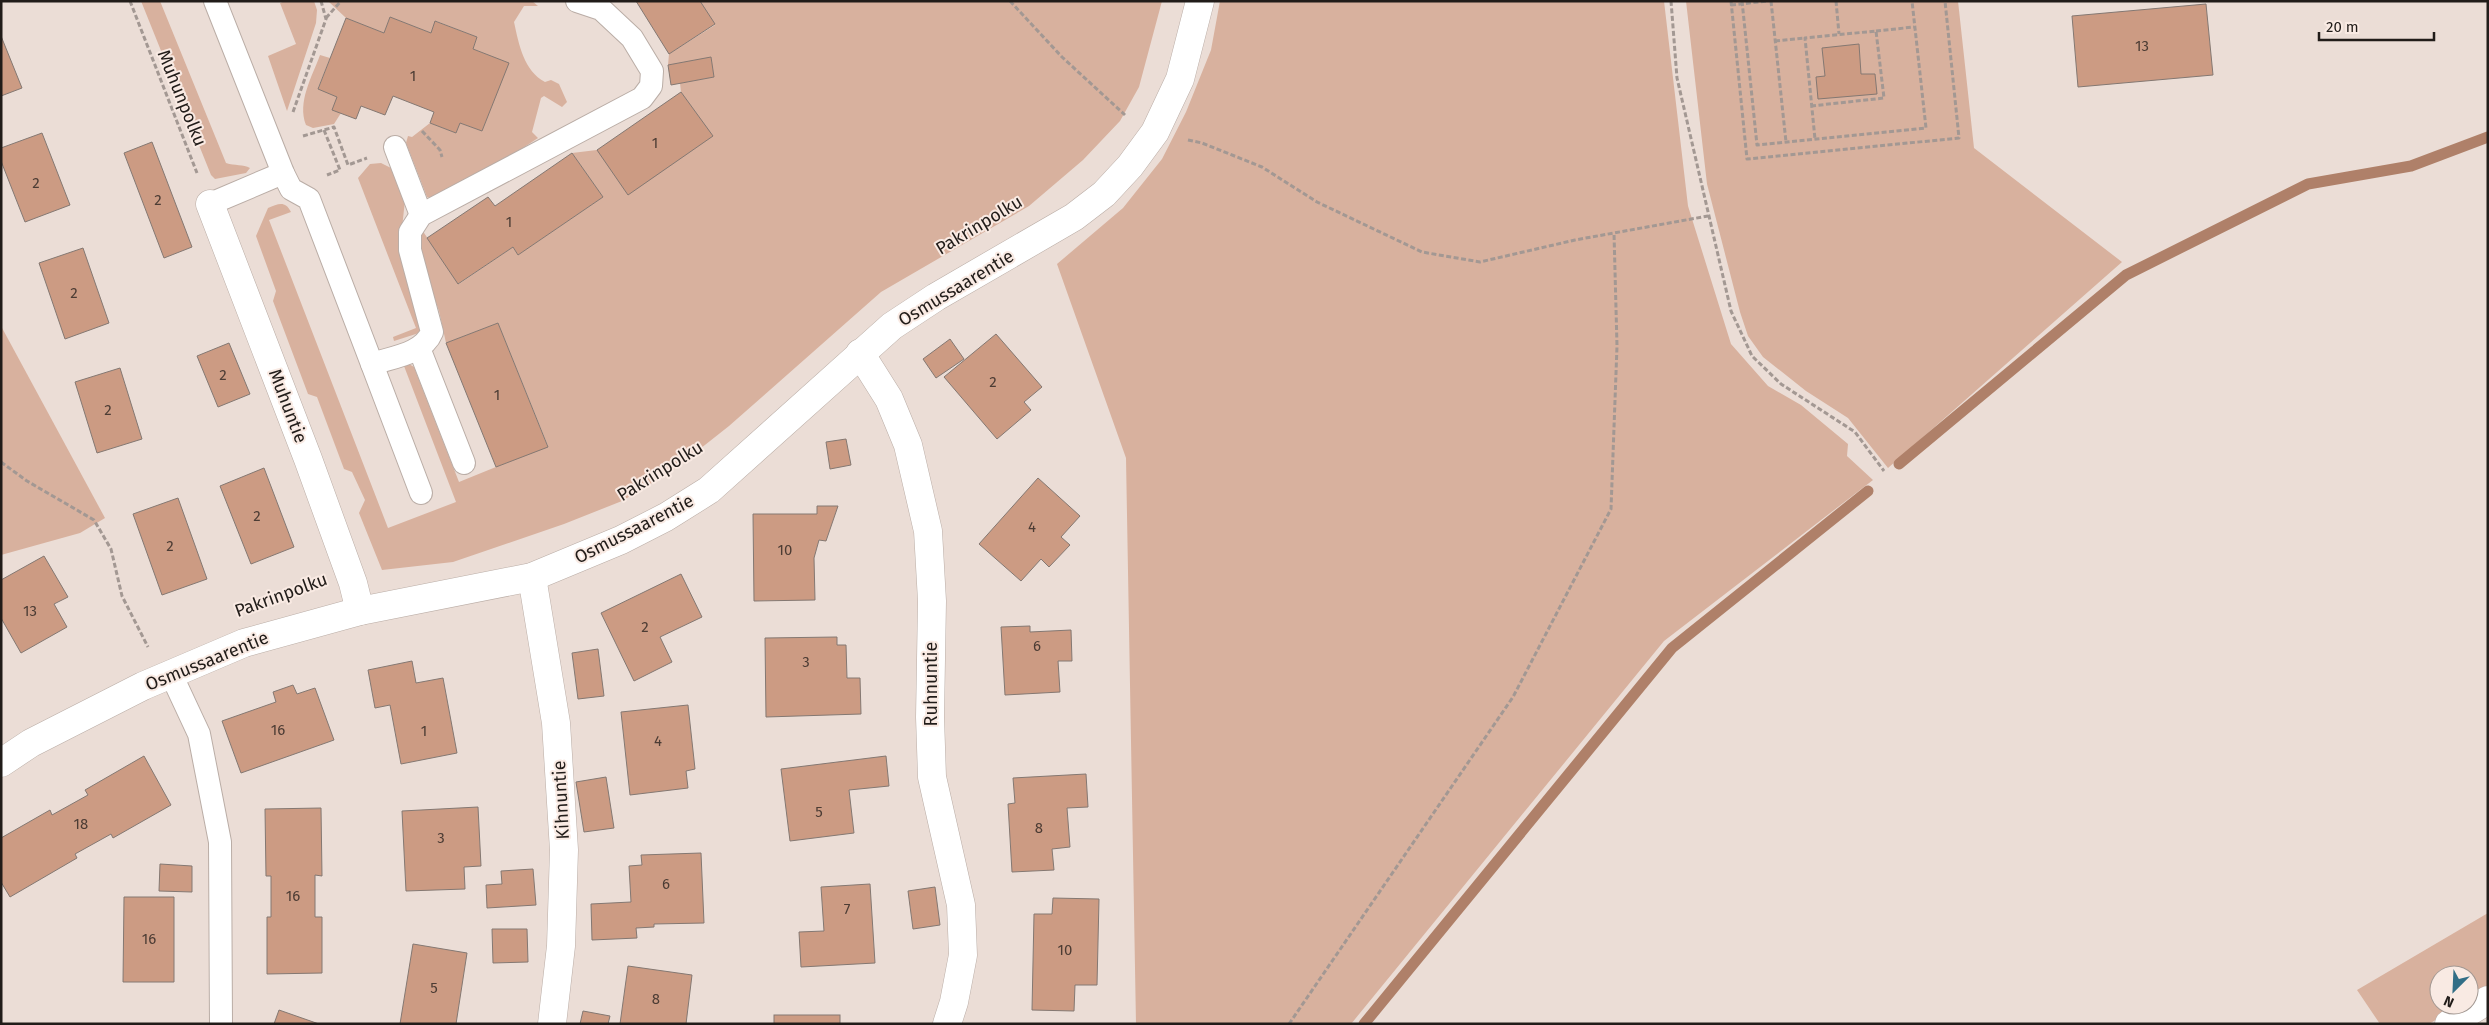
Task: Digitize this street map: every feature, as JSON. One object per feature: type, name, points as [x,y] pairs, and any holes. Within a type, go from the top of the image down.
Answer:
[{"type":"street","name":"Osmussaarentie","points":[[1,763],[31,743],[170,674],[244,643],[360,610],[532,577],[621,540],[666,517],[709,490],[892,326],[936,296],[1014,253],[1089,206],[1104,194],[1130,166],[1155,132],[1180,79],[1200,1]]},
{"type":"street","name":"Muhuntie","points":[[210,204],[308,458],[353,583],[360,610]]},
{"type":"street","name":"Ruhnuntie","points":[[860,353],[889,399],[908,445],[928,531],[932,601],[930,717],[932,776],[961,905],[964,954],[954,1002],[947,1024]]},
{"type":"street","name":"Kihnuntie","points":[[532,577],[556,723],[564,850],[561,946],[552,1024]]},
{"type":"street","points":[[2449,1024],[2488,1000]]},
{"type":"lane","points":[[215,1],[282,173],[291,189],[309,199],[421,493]]},
{"type":"lane","points":[[372,364],[419,348],[428,342],[432,332],[410,250],[410,232],[421,215],[642,98],[651,86],[652,71],[632,38],[601,9],[577,1]]},
{"type":"lane","points":[[395,147],[421,215]]},
{"type":"lane","points":[[210,204],[282,173]]},
{"type":"lane","points":[[419,348],[464,463]]},
{"type":"lane","points":[[170,674],[199,734],[220,842],[221,1024]]},
{"type":"path","name":"Muhunpolku","points":[[130,1],[210,204]]},
{"type":"path","points":[[321,1],[326,19]]},
{"type":"path","points":[[296,120],[293,111],[326,19],[341,1]]},
{"type":"path","points":[[1010,1],[1062,57],[1130,119]]},
{"type":"path","points":[[1671,1],[1677,78],[1731,311],[1752,356],[1781,384],[1855,432],[1884,471]]},
{"type":"path","points":[[1786,142],[1770,1],[1731,3],[1746,160],[1959,138],[1945,1]]},
{"type":"path","points":[[1836,1],[1839,34]]},
{"type":"path","points":[[1742,2],[1757,144],[1926,128],[1912,1]]},
{"type":"path","points":[[1775,41],[1914,27]]},
{"type":"path","points":[[1812,106],[1884,98],[1876,31]]},
{"type":"path","points":[[1805,38],[1815,139]]},
{"type":"path","points":[[300,128],[303,136],[334,127],[346,158]]},
{"type":"path","points":[[324,130],[336,161]]},
{"type":"path","points":[[1155,132],[1202,143],[1262,167],[1318,202],[1422,252],[1480,262],[1614,233],[1708,216]]},
{"type":"path","points":[[1289,1024],[1513,697],[1611,509],[1617,346],[1614,233]]},
{"type":"path","points":[[1,462],[27,481],[94,520],[111,549],[122,596],[152,655],[170,674]]},
{"type":"shaded area","points":[[141,1],[160,1],[226,163],[250,168],[246,173],[215,179],[211,175]]},
{"type":"shaded area","points":[[285,1],[314,1],[317,10],[316,23],[287,111],[268,56],[296,44],[280,3]]},
{"type":"shaded area","points":[[328,1],[532,1],[538,6],[524,6],[514,22],[520,48],[532,71],[545,82],[551,80],[559,84],[567,102],[562,107],[544,96],[541,98],[532,132],[538,138],[454,193],[432,199],[427,197],[406,143],[408,136],[412,137],[430,123],[456,133],[460,123],[482,131],[508,63],[473,49],[477,37],[436,21],[431,33],[390,17],[384,33],[346,18]]},
{"type":"shaded area","points":[[700,1],[1162,1],[1139,87],[1120,121],[1083,160],[1029,206],[881,292],[729,426],[672,471],[622,501],[564,524],[453,562],[382,570],[359,513],[365,500],[352,472],[344,469],[317,397],[308,394],[273,301],[276,291],[256,236],[268,208],[284,204],[291,212],[269,220],[388,528],[456,502],[404,366],[409,364],[414,367],[459,482],[548,446],[498,323],[446,343],[439,311],[415,245],[422,230],[459,284],[513,247],[518,255],[603,197],[572,153],[712,136],[681,92],[680,83],[714,77],[711,58],[668,65],[669,54],[715,25]]},
{"type":"shaded area","points":[[1220,1],[1664,1],[1688,206],[1731,344],[1768,386],[1801,405],[1848,444],[1847,456],[1873,480],[1664,641],[1351,1024],[1136,1024],[1126,458],[1057,264],[1123,208],[1162,159],[1186,112],[1211,50]]},
{"type":"shaded area","points":[[1686,1],[1958,1],[1974,148],[2122,262],[1888,468],[1848,418],[1806,391],[1763,357],[1748,336],[1707,184]]},
{"type":"shaded area","points":[[320,55],[330,58],[318,88],[337,97],[341,113],[334,124],[313,128],[306,125],[303,107],[304,99]]},
{"type":"shaded area","points":[[381,163],[391,168],[405,200],[400,247],[422,327],[419,333],[394,341],[393,337],[416,328],[358,178],[370,164]]},
{"type":"shaded area","points":[[1,326],[105,518],[80,533],[1,555]]},
{"type":"shaded area","points":[[2488,913],[2488,988],[2479,993],[2479,965],[2429,965],[2429,1015],[2444,1015],[2429,1024],[2380,1024],[2357,990]]},
{"type":"building","points":[[636,1],[700,1],[715,24],[669,54]]},
{"type":"building","points":[[2206,4],[2213,75],[2078,87],[2072,16]]},
{"type":"building","points":[[390,17],[431,33],[435,21],[477,37],[473,49],[509,63],[482,131],[460,123],[456,133],[430,123],[434,112],[393,96],[385,115],[361,106],[356,119],[332,110],[337,97],[318,89],[346,18],[384,33]]},
{"type":"building","points":[[1,36],[22,88],[1,96]]},
{"type":"building","points":[[1859,44],[1861,74],[1875,74],[1877,94],[1818,99],[1816,77],[1825,76],[1822,48]]},
{"type":"building","points":[[711,57],[714,77],[671,85],[668,65]]},
{"type":"building","points":[[681,92],[713,136],[628,195],[597,150]]},
{"type":"building","points":[[42,133],[70,205],[25,222],[1,161],[1,148]]},
{"type":"building","points":[[152,142],[192,247],[164,258],[124,153]]},
{"type":"building","points":[[572,153],[603,197],[518,255],[513,247],[458,284],[427,238],[488,197],[495,206]]},
{"type":"building","points":[[83,248],[109,323],[65,339],[39,263]]},
{"type":"building","points":[[498,323],[548,447],[496,467],[446,343]]},
{"type":"building","points":[[996,334],[1042,387],[1024,402],[1031,410],[997,439],[944,377]]},
{"type":"building","points":[[950,339],[964,359],[936,378],[923,359]]},
{"type":"building","points":[[229,343],[250,394],[218,407],[197,356]]},
{"type":"building","points":[[120,368],[142,439],[97,453],[75,382]]},
{"type":"building","points":[[846,439],[851,465],[830,469],[826,442]]},
{"type":"building","points":[[264,468],[294,547],[251,564],[220,486]]},
{"type":"building","points":[[1038,478],[1080,516],[1061,537],[1070,545],[1049,567],[1041,559],[1021,581],[979,544]]},
{"type":"building","points":[[178,498],[207,579],[162,595],[133,514]]},
{"type":"building","points":[[817,506],[838,506],[826,541],[819,540],[814,558],[815,600],[754,601],[753,514],[817,514]]},
{"type":"building","points":[[44,556],[68,597],[54,604],[67,627],[21,653],[1,618],[1,580]]},
{"type":"building","points":[[681,574],[702,617],[660,637],[672,662],[634,681],[601,613]]},
{"type":"building","points":[[1030,626],[1030,632],[1071,630],[1072,661],[1058,661],[1060,692],[1005,695],[1001,627]]},
{"type":"building","points":[[837,637],[837,645],[846,645],[847,678],[860,678],[861,714],[766,717],[765,638]]},
{"type":"building","points":[[598,649],[604,696],[578,699],[572,653]]},
{"type":"building","points":[[412,661],[416,683],[443,678],[457,753],[401,764],[390,705],[375,708],[368,670]]},
{"type":"building","points":[[293,685],[297,694],[315,688],[334,740],[241,773],[222,721],[276,702],[273,692]]},
{"type":"building","points":[[688,705],[695,769],[686,771],[688,788],[630,795],[621,712]]},
{"type":"building","points":[[144,756],[171,805],[113,838],[111,834],[75,854],[77,858],[10,897],[1,882],[1,838],[50,810],[52,815],[88,795],[85,790]]},
{"type":"building","points":[[886,756],[889,786],[849,790],[854,833],[790,841],[781,769]]},
{"type":"building","points":[[1086,774],[1088,807],[1067,808],[1070,847],[1052,849],[1054,870],[1012,872],[1008,804],[1015,803],[1013,778]]},
{"type":"building","points":[[606,777],[614,828],[584,832],[576,782]]},
{"type":"building","points":[[478,807],[481,866],[464,867],[465,889],[406,891],[402,811]]},
{"type":"building","points":[[321,808],[322,876],[315,875],[315,917],[322,917],[322,973],[267,974],[267,917],[271,917],[271,876],[266,876],[265,809]]},
{"type":"building","points":[[701,853],[704,923],[654,924],[654,927],[636,928],[637,938],[592,940],[591,904],[631,902],[629,866],[642,865],[641,855]]},
{"type":"building","points":[[160,864],[192,866],[192,892],[159,891]]},
{"type":"building","points":[[533,869],[536,905],[487,908],[486,885],[502,884],[501,871]]},
{"type":"building","points":[[870,884],[875,963],[801,967],[799,932],[824,931],[821,887]]},
{"type":"building","points":[[935,887],[940,925],[913,929],[908,891]]},
{"type":"building","points":[[124,897],[174,897],[174,982],[123,982]]},
{"type":"building","points":[[1053,898],[1099,899],[1097,985],[1075,985],[1074,1011],[1032,1010],[1034,914],[1052,914]]},
{"type":"building","points":[[492,929],[527,929],[528,962],[493,963]]},
{"type":"building","points":[[413,944],[467,953],[456,1024],[400,1024]]},
{"type":"building","points":[[628,966],[692,975],[686,1024],[620,1024]]},
{"type":"building","points":[[279,1010],[319,1024],[274,1024]]},
{"type":"building","points":[[583,1011],[610,1016],[608,1024],[580,1024]]},
{"type":"building","points":[[774,1015],[840,1015],[840,1024],[774,1024]]},
{"type":"waterway","points":[[1899,464],[2126,275],[2308,184],[2411,166],[2488,137]]},
{"type":"waterway","points":[[1364,1024],[1672,648],[1868,491]]}]
